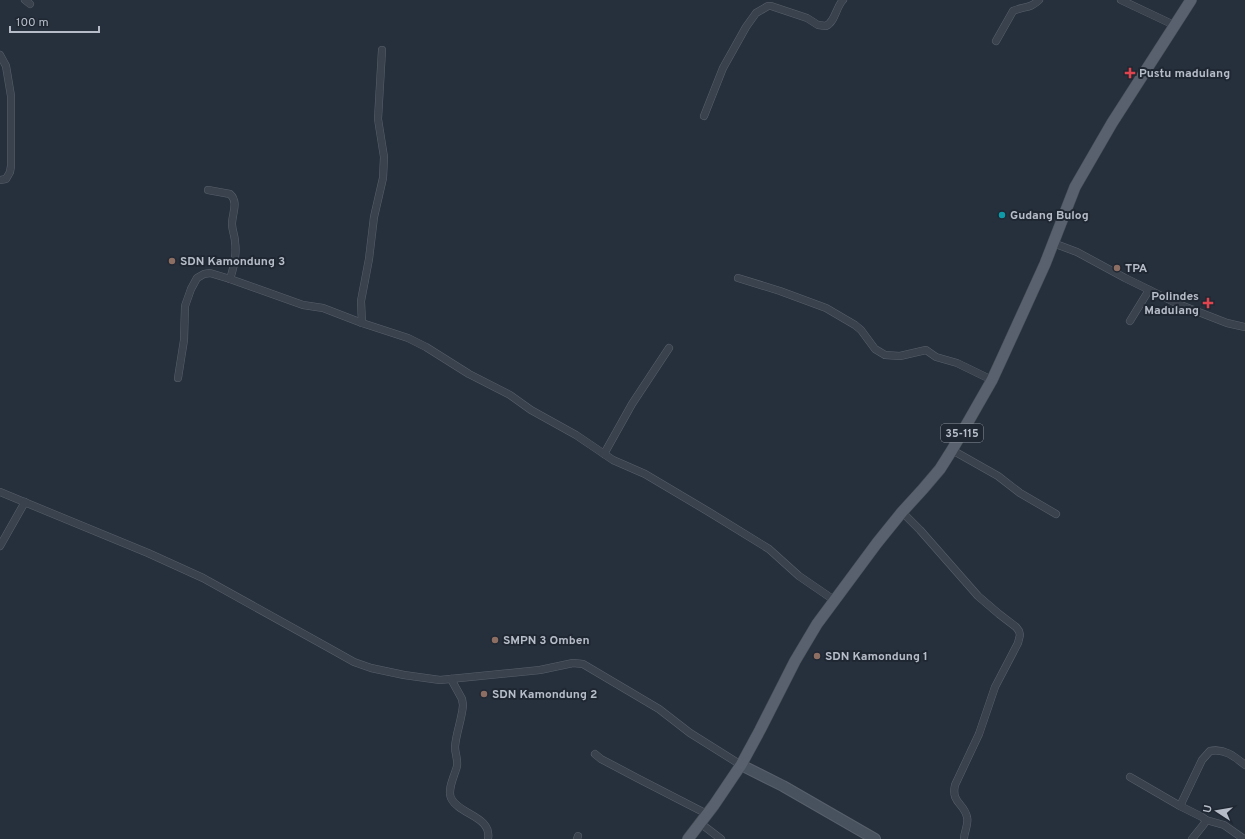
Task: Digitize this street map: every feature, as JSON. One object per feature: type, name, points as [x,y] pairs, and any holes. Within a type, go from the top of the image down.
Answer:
[{"type":"main road","name":"35-115","points":[[688,839],[741,765],[809,636],[834,600],[902,512],[940,469],[952,450],[992,380],[1037,282],[1075,187],[1112,122],[1191,0]]},
{"type":"street","points":[[704,116],[723,68],[746,27],[756,13],[768,6],[771,6],[807,18],[818,25],[826,26],[831,22],[836,9],[843,0]]},
{"type":"street","points":[[996,41],[1013,11],[1028,8],[1039,0]]},
{"type":"street","points":[[1121,0],[1174,25]]},
{"type":"street","points":[[362,323],[361,300],[369,258],[374,217],[383,178],[384,157],[378,119],[382,50]]},
{"type":"street","points":[[0,55],[6,66],[9,81],[11,96],[12,142],[10,172],[6,179],[0,180]]},
{"type":"street","points":[[208,190],[230,194],[233,197],[232,226],[236,254],[230,279]]},
{"type":"street","points":[[1053,243],[1088,257],[1149,290],[1216,319],[1227,323],[1245,326]]},
{"type":"street","points":[[178,378],[184,340],[185,306],[197,278],[204,274],[210,273],[303,305],[323,308],[408,338],[426,347],[469,374],[510,395],[531,410],[576,435],[604,454],[657,481],[761,544],[775,554],[799,576],[834,600]]},
{"type":"street","points":[[738,278],[780,291],[826,308],[855,325],[861,330],[871,346],[885,355],[900,356],[926,350],[936,357],[956,362],[992,380]]},
{"type":"street","points":[[1130,321],[1149,290]]},
{"type":"street","points":[[604,454],[632,404],[669,348]]},
{"type":"street","points":[[952,450],[998,476],[1020,493],[1056,514]]},
{"type":"street","points":[[0,492],[148,553],[203,578],[313,640],[363,666],[418,678],[451,679],[540,670],[573,663],[580,663],[659,709],[690,732],[741,765],[784,786],[876,839]]},
{"type":"street","points":[[0,546],[25,502]]},
{"type":"street","points":[[902,512],[920,530],[978,596],[1016,627],[1020,635],[1018,643],[995,687],[979,734],[955,785],[955,798],[968,818],[964,839]]},
{"type":"street","points":[[451,679],[462,699],[462,705],[455,748],[457,766],[450,794],[456,804],[482,821],[488,830],[488,839]]},
{"type":"street","points":[[1180,806],[1202,760],[1210,751],[1218,749],[1224,751],[1245,765]]},
{"type":"street","points":[[595,754],[601,759],[637,778],[704,818],[721,839]]},
{"type":"street","points":[[1130,777],[1206,820],[1224,825],[1244,839]]},
{"type":"street","points":[[1192,839],[1206,820]]},
{"type":"place","name":"Pustu madulang","points":[[1130,73]]},
{"type":"place","name":"Gudang Bulog","points":[[1002,215]]},
{"type":"place","name":"SDN Kamondung 3","points":[[172,261]]},
{"type":"place","name":"TPA","points":[[1117,268]]},
{"type":"place","name":"Polindes Madulang","points":[[1208,303]]},
{"type":"place","name":"SMPN 3 Omben","points":[[495,640]]},
{"type":"place","name":"SDN Kamondung 1","points":[[817,656]]},
{"type":"place","name":"SDN Kamondung 2","points":[[484,694]]}]
